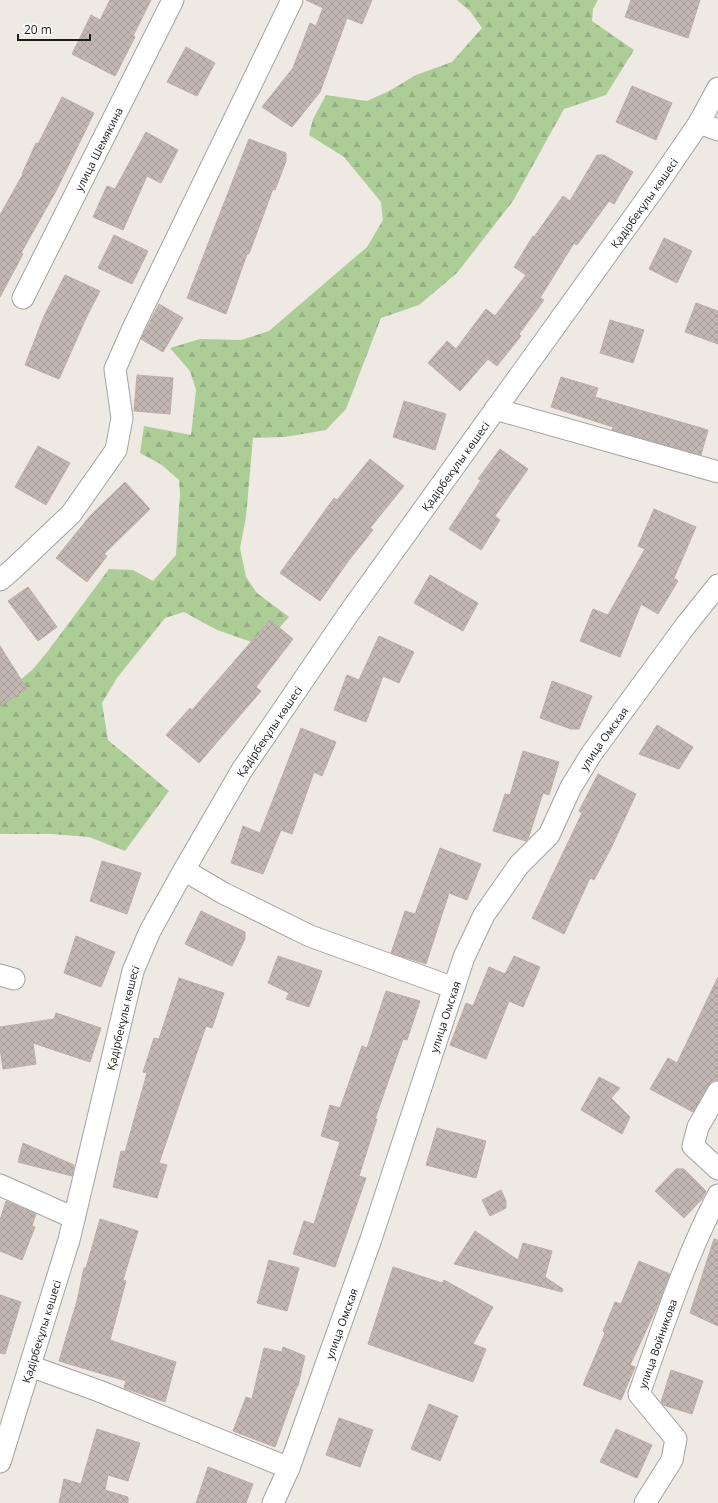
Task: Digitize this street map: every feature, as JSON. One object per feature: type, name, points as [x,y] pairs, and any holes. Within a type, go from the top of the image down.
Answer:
[{"type":"street","name":"улица Шемякина","points":[[23,298],[174,0]]},
{"type":"street","points":[[0,580],[14,569],[71,514],[116,450],[122,418],[115,369],[141,311],[292,0]]},
{"type":"street","name":"Қадірбекұлы көшесі","points":[[0,1462],[69,1240],[133,970],[150,931],[242,770],[349,613],[656,186],[709,127],[718,88]]},
{"type":"street","points":[[495,409],[718,472]]},
{"type":"street","name":"улица Омская","points":[[273,1503],[289,1468],[371,1239],[464,957],[484,915],[519,865],[549,835],[571,787],[592,753],[686,625],[718,585]]},
{"type":"street","points":[[184,870],[223,893],[310,936],[454,988]]},
{"type":"street","points":[[718,1092],[698,1126],[693,1146],[718,1169]]},
{"type":"street","points":[[0,1185],[74,1218]]},
{"type":"street","name":"улица Войникова","points":[[645,1503],[672,1460],[676,1439],[639,1394],[685,1268],[702,1226],[718,1195]]},
{"type":"street","points":[[30,1366],[99,1391],[289,1468]]},
{"type":"green space","points":[[457,0],[598,0],[593,9],[592,21],[634,50],[606,95],[564,109],[513,201],[457,273],[419,305],[381,318],[346,409],[326,430],[285,437],[253,438],[246,517],[240,548],[246,577],[257,593],[289,617],[263,646],[217,630],[184,612],[165,618],[117,678],[102,703],[108,740],[169,791],[125,851],[89,837],[52,834],[0,834],[0,688],[18,682],[33,669],[109,569],[133,570],[153,581],[176,555],[180,494],[179,480],[162,465],[140,453],[144,426],[191,435],[196,390],[190,371],[170,348],[200,339],[241,340],[269,331],[367,247],[383,220],[381,202],[344,157],[309,135],[313,119],[326,95],[367,101],[389,91],[416,75],[452,62],[482,28],[470,11]]},
{"type":"building","points":[[110,0],[151,0],[133,36],[135,37],[115,76],[72,54],[91,15],[100,20]]},
{"type":"building","points":[[306,0],[372,0],[362,24],[347,18],[320,92],[292,127],[262,107],[293,68],[310,23],[316,26],[323,8]]},
{"type":"building","points":[[631,0],[700,0],[688,38],[625,17]]},
{"type":"building","points":[[186,47],[215,63],[197,96],[167,82]]},
{"type":"building","points":[[632,86],[672,103],[656,140],[616,122]]},
{"type":"building","points":[[62,97],[94,113],[56,191],[21,253],[23,254],[0,297],[0,215],[23,174],[36,143],[38,144]]},
{"type":"building","points":[[146,132],[178,150],[161,183],[147,176],[123,230],[93,217],[107,186],[115,189]]},
{"type":"building","points":[[249,139],[286,153],[286,161],[275,190],[273,189],[249,254],[247,254],[226,314],[187,298]]},
{"type":"building","points":[[597,155],[604,155],[633,172],[614,204],[609,201],[577,245],[574,243],[540,298],[544,300],[519,334],[521,336],[497,366],[488,359],[460,391],[428,363],[447,341],[456,349],[486,309],[495,316],[526,275],[514,267],[533,236],[534,237],[563,196],[570,201]]},
{"type":"building","points":[[114,235],[148,251],[132,284],[98,268]]},
{"type":"building","points":[[664,238],[692,251],[677,283],[649,269]]},
{"type":"building","points":[[65,275],[100,291],[87,316],[59,379],[25,365],[44,316]]},
{"type":"building","points":[[696,303],[718,311],[718,344],[685,332]]},
{"type":"building","points":[[159,304],[183,318],[163,352],[141,339]]},
{"type":"building","points":[[610,320],[644,330],[633,363],[600,353]]},
{"type":"building","points":[[137,375],[173,378],[170,414],[134,411]]},
{"type":"building","points":[[561,377],[598,388],[595,397],[708,430],[701,455],[612,430],[613,427],[551,407]]},
{"type":"building","points":[[404,401],[446,414],[435,450],[393,437]]},
{"type":"building","points":[[38,446],[70,463],[46,505],[15,487]]},
{"type":"building","points":[[500,449],[528,469],[495,516],[500,520],[481,550],[449,529],[481,480],[478,479]]},
{"type":"building","points":[[370,459],[404,486],[370,528],[373,530],[349,560],[320,601],[280,573],[334,498],[337,500]]},
{"type":"building","points":[[125,482],[150,509],[104,554],[107,556],[87,582],[56,558],[90,516]]},
{"type":"building","points":[[654,509],[696,527],[674,578],[678,581],[658,614],[641,604],[620,657],[580,641],[593,609],[608,615],[645,549],[638,546]]},
{"type":"building","points":[[430,575],[478,603],[463,631],[414,603]]},
{"type":"building","points":[[28,587],[57,627],[38,641],[8,601]]},
{"type":"building","points":[[270,620],[293,639],[256,687],[261,691],[199,763],[166,735],[190,708],[192,710]]},
{"type":"building","points":[[379,636],[414,652],[399,683],[383,676],[366,722],[334,710],[347,675],[359,680]]},
{"type":"building","points":[[0,646],[27,689],[0,706]]},
{"type":"building","points":[[552,681],[592,696],[579,729],[571,729],[540,718]]},
{"type":"building","points":[[657,725],[693,747],[679,769],[639,754]]},
{"type":"building","points":[[301,728],[336,742],[322,776],[314,772],[292,834],[281,830],[263,874],[231,863],[243,826],[260,833]]},
{"type":"building","points":[[523,751],[559,762],[549,795],[543,793],[528,839],[526,841],[493,831],[505,794],[510,795]]},
{"type":"building","points":[[598,774],[636,794],[611,848],[594,880],[590,878],[564,934],[532,918],[582,813],[579,811]]},
{"type":"building","points":[[440,848],[481,864],[467,900],[449,893],[426,964],[391,953],[405,911],[415,914]]},
{"type":"building","points":[[102,861],[141,873],[127,914],[90,901]]},
{"type":"building","points":[[201,911],[245,932],[245,939],[232,966],[185,944]]},
{"type":"building","points":[[76,936],[115,952],[101,987],[64,973]]},
{"type":"building","points":[[278,956],[322,971],[309,1007],[286,999],[289,993],[268,983]]},
{"type":"building","points":[[514,956],[540,967],[523,1007],[509,1001],[486,1059],[450,1045],[466,1003],[473,1006],[489,967],[505,974]]},
{"type":"building","points":[[718,977],[718,1080],[712,1081],[708,1086],[693,1112],[650,1089],[668,1058],[677,1063]]},
{"type":"building","points":[[179,978],[224,993],[212,1028],[206,1026],[159,1163],[167,1165],[157,1198],[113,1187],[121,1151],[125,1152],[147,1073],[143,1072],[154,1038],[159,1039]]},
{"type":"building","points":[[386,991],[420,1001],[407,1040],[403,1039],[375,1119],[377,1119],[359,1176],[366,1178],[335,1267],[293,1254],[304,1221],[314,1224],[340,1142],[321,1136],[330,1105],[340,1108],[362,1046],[367,1048]]},
{"type":"building","points":[[56,1013],[101,1028],[90,1062],[33,1043],[36,1064],[3,1069],[0,1048],[0,1027],[54,1019]]},
{"type":"building","points":[[599,1077],[620,1088],[611,1098],[630,1117],[622,1134],[581,1110]]},
{"type":"building","points":[[437,1128],[486,1141],[476,1178],[426,1165]]},
{"type":"building","points":[[23,1143],[74,1165],[72,1176],[18,1162]]},
{"type":"building","points":[[676,1169],[684,1169],[706,1191],[702,1199],[684,1218],[655,1191]]},
{"type":"building","points":[[501,1190],[506,1201],[506,1208],[490,1216],[482,1200]]},
{"type":"building","points":[[6,1201],[36,1214],[32,1226],[35,1227],[22,1260],[0,1251],[0,1220]]},
{"type":"building","points":[[100,1219],[138,1231],[123,1280],[126,1281],[110,1340],[176,1362],[165,1402],[124,1388],[126,1381],[59,1361],[77,1301],[84,1268],[86,1268]]},
{"type":"building","points":[[475,1231],[518,1260],[523,1243],[552,1251],[545,1277],[563,1289],[562,1292],[454,1264]]},
{"type":"building","points":[[714,1239],[718,1240],[718,1326],[690,1313]]},
{"type":"building","points":[[269,1260],[299,1268],[287,1311],[257,1303]]},
{"type":"building","points":[[639,1261],[670,1274],[656,1309],[630,1365],[635,1367],[621,1400],[583,1385],[605,1333],[603,1331],[615,1302],[621,1304]]},
{"type":"building","points":[[393,1267],[442,1283],[444,1280],[493,1307],[473,1344],[486,1349],[473,1382],[368,1344]]},
{"type":"building","points":[[0,1295],[21,1302],[5,1354],[0,1353]]},
{"type":"building","points":[[283,1347],[305,1356],[298,1386],[275,1447],[233,1431],[246,1397],[252,1399],[264,1348],[282,1352]]},
{"type":"building","points":[[671,1370],[703,1381],[692,1414],[663,1405],[661,1402]]},
{"type":"building","points":[[429,1404],[458,1416],[440,1461],[411,1449]]},
{"type":"building","points":[[339,1418],[373,1430],[360,1467],[326,1455]]},
{"type":"building","points":[[97,1429],[140,1443],[128,1481],[108,1475],[105,1490],[128,1497],[128,1503],[59,1503],[64,1479],[81,1484]]},
{"type":"building","points":[[616,1429],[652,1445],[637,1478],[600,1462]]},
{"type":"building","points":[[208,1467],[253,1484],[246,1503],[196,1503]]}]
